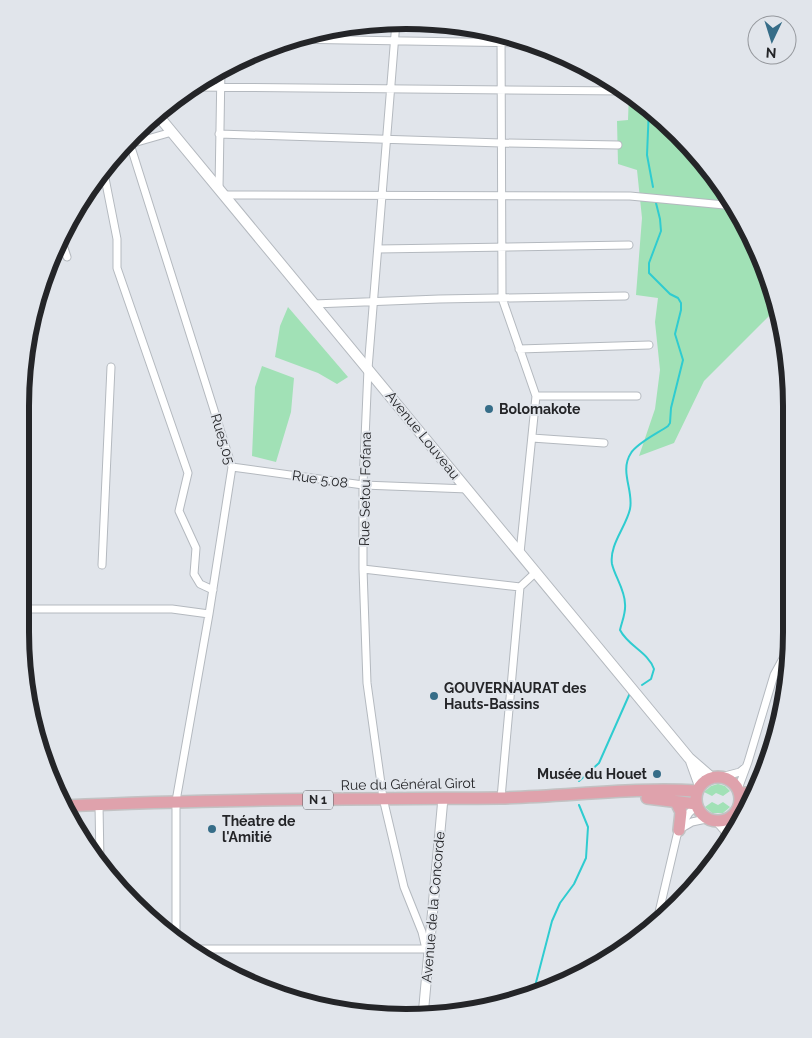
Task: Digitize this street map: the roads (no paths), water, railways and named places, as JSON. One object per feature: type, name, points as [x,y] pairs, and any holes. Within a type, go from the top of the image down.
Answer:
[{"type":"highway","points":[[729,826],[706,819],[700,813],[696,805],[698,789],[705,780],[717,777],[729,780],[738,791],[742,804]]},
{"type":"highway","name":"N 1","points":[[572,795],[591,792],[698,789]]},
{"type":"highway","points":[[738,791],[747,793]]},
{"type":"highway","name":"Rue du Général Girot","points":[[71,806],[176,801],[501,798],[572,795]]},
{"type":"highway","name":"N 1","points":[[572,795],[592,798],[651,798],[696,805]]},
{"type":"highway","points":[[676,802],[681,812],[678,830]]},
{"type":"main road","name":"Avenue Louveau","points":[[161,119],[689,758],[695,769],[698,789]]},
{"type":"main road","name":"Avenue Louveau","points":[[689,758],[717,777]]},
{"type":"street","name":"Rue Setou Fofana","points":[[395,29],[368,369],[363,485],[363,569],[367,683],[383,798],[404,887],[428,949]]},
{"type":"street","points":[[318,40],[504,42]]},
{"type":"street","points":[[501,42],[502,298],[536,396],[520,553]]},
{"type":"street","points":[[221,77],[219,134],[221,192],[382,196],[630,196],[726,205]]},
{"type":"street","points":[[204,87],[614,91]]},
{"type":"street","points":[[136,142],[172,132]]},
{"type":"street","points":[[219,134],[501,143],[618,144]]},
{"type":"street","name":"Rue5.05","points":[[129,150],[232,468],[209,614],[176,801],[176,931]]},
{"type":"street","points":[[105,179],[117,239],[117,268],[188,473],[179,511],[196,548],[194,574],[200,584],[213,590]]},
{"type":"street","points":[[378,249],[629,245]]},
{"type":"street","points":[[64,248],[67,257]]},
{"type":"street","points":[[314,304],[625,296]]},
{"type":"street","points":[[519,349],[648,345]]},
{"type":"street","points":[[102,565],[111,366]]},
{"type":"street","points":[[536,396],[636,396]]},
{"type":"street","points":[[532,438],[604,443]]},
{"type":"street","name":"Rue 5.08","points":[[232,468],[363,485],[468,489]]},
{"type":"street","points":[[363,569],[520,587]]},
{"type":"street","points":[[501,798],[520,587],[536,572]]},
{"type":"street","points":[[29,609],[172,609],[209,614]]},
{"type":"street","points":[[738,791],[774,675],[782,661]]},
{"type":"street","points":[[717,777],[740,772],[748,762]]},
{"type":"street","name":"Avenue de la Concorde","points":[[424,1008],[443,798]]},
{"type":"street","points":[[99,805],[100,852]]},
{"type":"street","points":[[659,912],[678,830],[696,805]]},
{"type":"street","points":[[678,830],[692,822],[706,819]]},
{"type":"street","points":[[202,950],[428,949]]},
{"type":"waterway","points":[[649,117],[647,155],[653,187]]},
{"type":"waterway","points":[[642,685],[651,679],[654,669],[647,658],[620,630],[625,611],[625,599],[613,569],[612,557],[615,543],[630,509],[631,502],[626,474],[628,460],[634,449],[670,423],[671,408],[683,360],[675,334],[681,303],[678,298],[670,294],[649,273],[649,263],[661,231],[656,203]]},
{"type":"waterway","points":[[579,781],[599,763],[630,693]]},
{"type":"waterway","points":[[535,986],[552,921],[560,903],[574,884],[586,858],[588,827],[579,805]]},
{"type":"place","name":"Bolomakote","points":[[489,409]]},
{"type":"place","name":"GOUVERNAURAT des Hauts-Bassins","points":[[434,696]]},
{"type":"place","name":"Musée du Houet","points":[[657,774]]},
{"type":"place","name":"Théatre de l'Amitié","points":[[212,829]]}]
